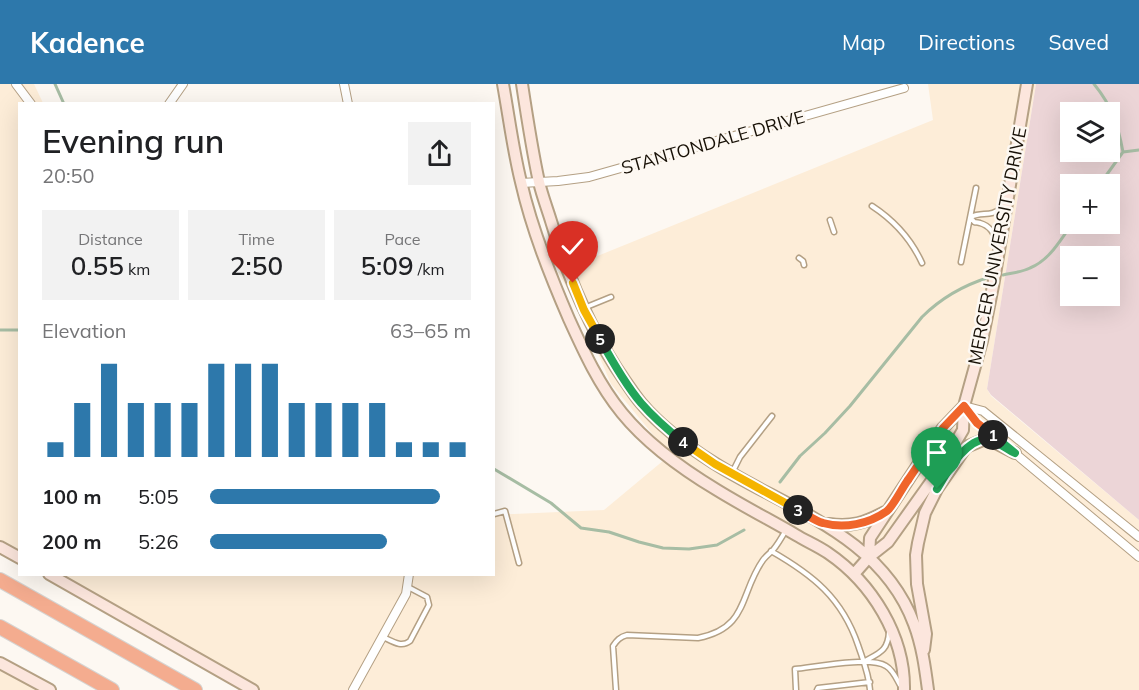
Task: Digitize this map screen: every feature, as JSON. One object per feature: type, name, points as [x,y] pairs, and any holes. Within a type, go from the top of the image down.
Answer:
[{"type":"highway","points":[[0,580],[195,690]]},
{"type":"highway","points":[[0,627],[112,690]]},
{"type":"main road","points":[[503,84],[521,183],[546,266],[586,359],[609,396],[645,438],[670,459],[718,491],[828,553],[854,574],[887,619],[899,652],[904,681],[903,690]]},
{"type":"main road","points":[[522,84],[539,183],[561,254],[583,308],[613,363],[640,402],[685,444],[836,531],[869,557],[897,591],[914,622],[924,657],[928,690]]},
{"type":"main road","name":"MERCER UNIVERSITY DRIVE","points":[[854,574],[869,557],[888,542],[944,462],[963,430],[964,406],[982,341],[1027,84]]},
{"type":"main road","name":"MERCER UNIVERSITY DRIVE","points":[[869,557],[870,538],[933,442],[964,406]]},
{"type":"main road","points":[[924,657],[926,634],[917,584],[916,555],[925,513],[937,489],[966,447],[983,440],[990,440],[1015,453]]},
{"type":"main road","points":[[822,523],[845,526],[856,524],[888,510]]},
{"type":"main road","points":[[0,547],[18,557]]},
{"type":"main road","points":[[53,576],[253,690]]},
{"type":"main road","points":[[0,663],[50,690]]},
{"type":"street","points":[[16,84],[30,102]]},
{"type":"street","points":[[170,102],[183,84]]},
{"type":"street","points":[[344,84],[348,102]]},
{"type":"street","name":"STANTONDALE DRIVE","points":[[521,183],[589,177],[904,88]]},
{"type":"street","points":[[964,406],[977,423],[1139,557]]},
{"type":"street","points":[[964,406],[983,411],[1139,537]]},
{"type":"street","points":[[353,690],[406,594],[409,576]]},
{"type":"lane","points":[[961,262],[976,188]]},
{"type":"lane","points":[[970,218],[999,211],[1007,201]]},
{"type":"lane","points":[[872,206],[900,228],[915,247],[922,263]]},
{"type":"lane","points":[[970,218],[987,226],[994,233],[999,248]]},
{"type":"lane","points":[[830,220],[834,232]]},
{"type":"lane","points":[[799,258],[804,265]]},
{"type":"lane","points":[[583,308],[611,297]]},
{"type":"lane","points":[[732,473],[740,457],[772,416]]},
{"type":"lane","points":[[495,514],[505,511],[519,562]]},
{"type":"lane","points":[[616,690],[612,646],[616,640],[627,635],[698,638],[710,636],[728,626],[737,616],[764,559],[787,530]]},
{"type":"lane","points":[[771,551],[811,576],[839,605],[850,623],[870,682],[870,690]]},
{"type":"lane","points":[[383,636],[397,643],[406,644],[410,641],[429,605],[428,597],[407,587]]},
{"type":"lane","points":[[864,662],[883,650],[888,643],[887,619]]},
{"type":"lane","points":[[796,690],[795,669],[864,662],[884,665],[895,674],[903,690]]},
{"type":"lane","points":[[818,690],[818,688],[870,682]]},
{"type":"shaded area","points":[[0,84],[34,84],[43,102],[18,102],[18,557],[0,547]]},
{"type":"shaded area","points":[[928,84],[1036,84],[987,389],[991,396],[1139,520],[1139,690],[254,690],[51,576],[495,576],[495,515],[604,510],[670,455],[611,384],[580,311],[558,272],[933,120]]},
{"type":"shaded area","points":[[1036,84],[1139,84],[1139,520],[991,395],[987,389]]},
{"type":"shaded area","points":[[0,659],[56,690],[0,690]]},
{"type":"waterway","points":[[55,84],[63,102]]},
{"type":"waterway","points":[[1094,84],[1113,116],[1123,152]]},
{"type":"waterway","points":[[1107,174],[1123,152],[1139,150]]},
{"type":"waterway","points":[[1003,275],[1037,264],[1054,249],[1065,234]]},
{"type":"waterway","points":[[780,482],[800,456],[850,406],[922,317],[953,293],[990,277]]},
{"type":"waterway","points":[[0,330],[18,330]]},
{"type":"waterway","points":[[495,470],[551,503],[581,528],[609,532],[663,548],[689,549],[717,545],[744,530]]},
{"type":"route","points":[[573,283],[584,310],[613,363],[640,402],[685,444],[715,464],[822,523],[845,526],[856,524],[888,510],[943,428],[964,406],[977,423],[1015,453],[990,440],[983,440],[966,447],[937,489]]}]
